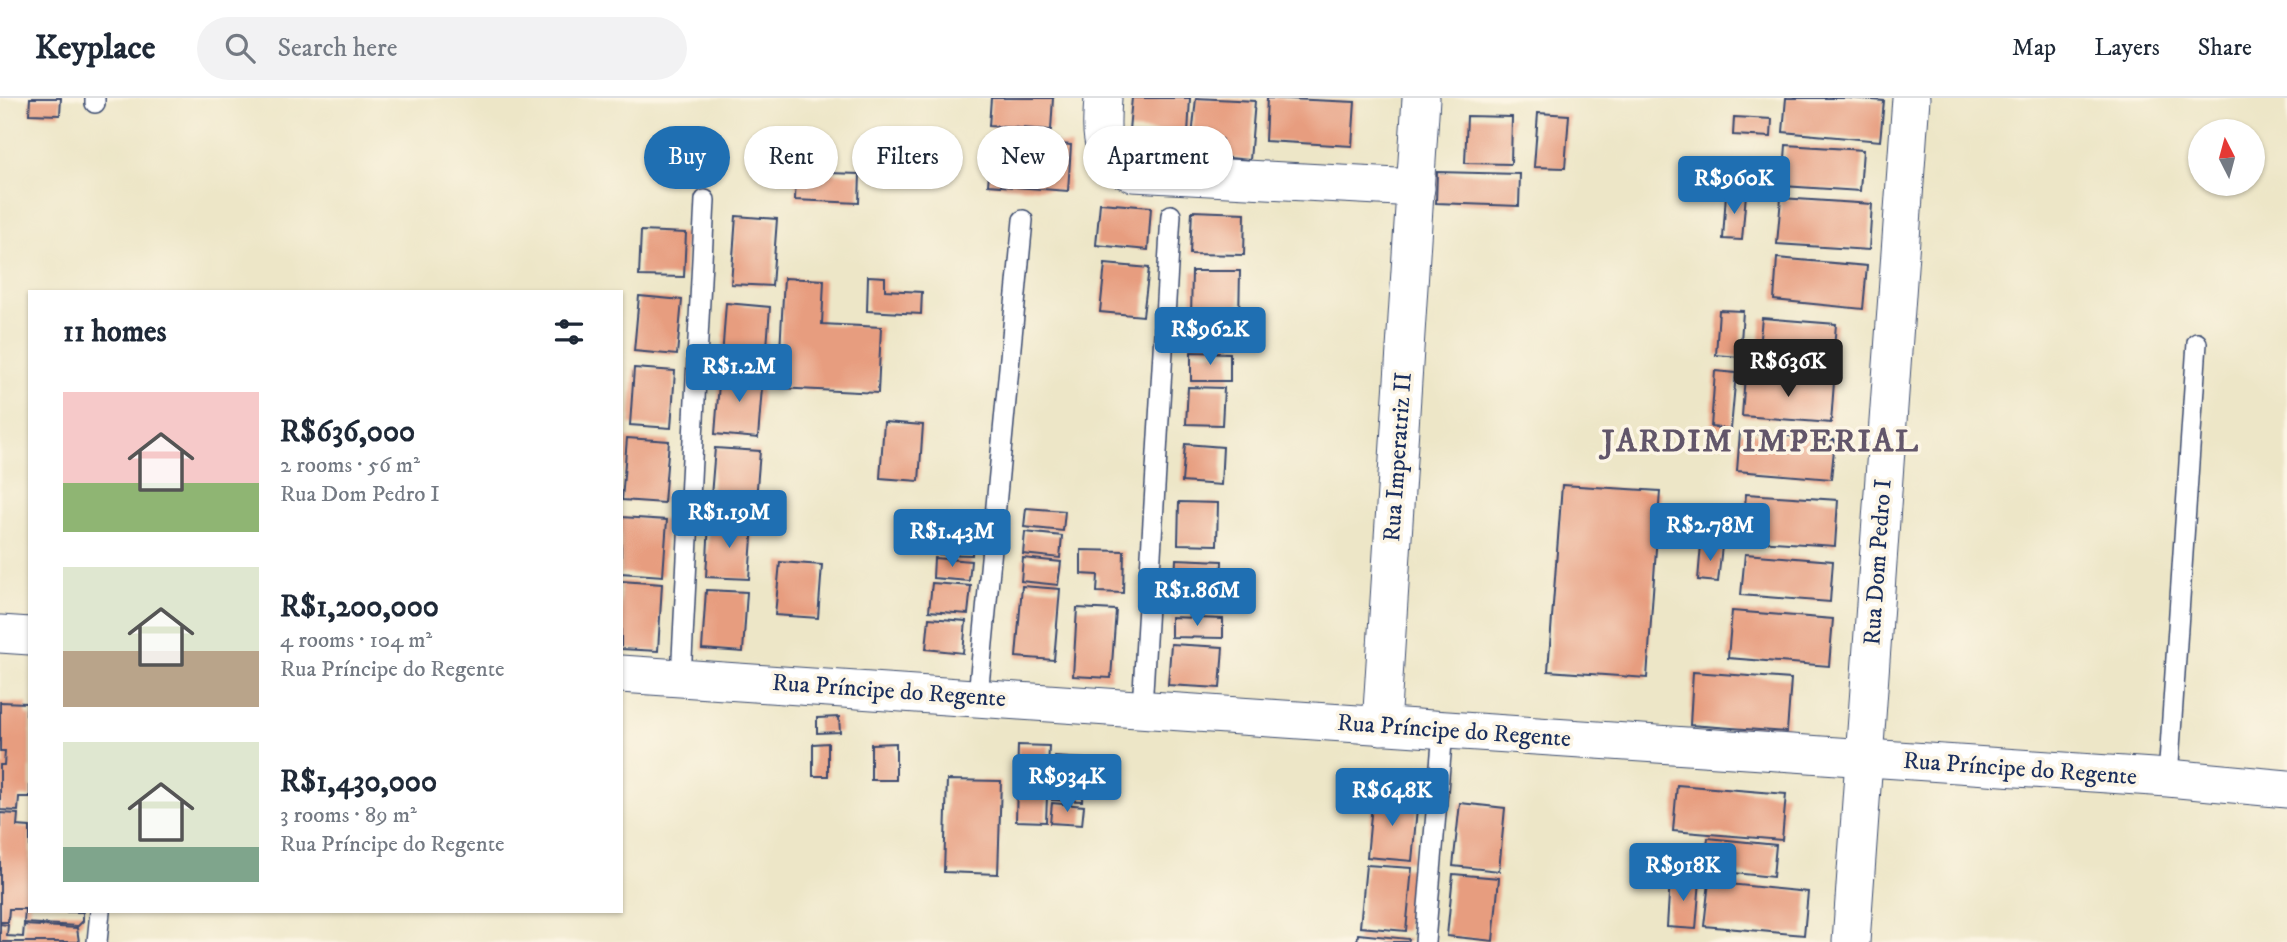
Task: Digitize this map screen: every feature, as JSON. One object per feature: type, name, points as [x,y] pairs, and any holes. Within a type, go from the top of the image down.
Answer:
[{"type":"street","points":[[1103,98],[1103,144],[1110,159],[1119,168],[1133,173],[1416,188]]},
{"type":"street","name":"Rua Imperatriz II","points":[[1381,726],[1421,98]]},
{"type":"street","name":"Rua Dom Pedro I","points":[[1851,942],[1911,98]]},
{"type":"street","points":[[0,634],[28,636]]},
{"type":"street","name":"Rua Príncipe do Regente","points":[[623,674],[2168,778],[2287,789]]},
{"type":"lane","points":[[681,678],[705,200]]},
{"type":"lane","points":[[1142,708],[1171,215]]},
{"type":"lane","points":[[978,696],[1023,220]]},
{"type":"lane","points":[[2168,778],[2197,343]]},
{"type":"lane","points":[[1425,942],[1443,731]]},
{"type":"lane","points":[[97,942],[100,913]]},
{"type":"building","points":[[30,98],[61,98],[60,115],[29,114]]},
{"type":"building","points":[[991,98],[1053,98],[1051,126],[989,126]]},
{"type":"building","points":[[1132,98],[1190,98],[1188,126],[1129,126]]},
{"type":"building","points":[[1196,98],[1255,101],[1250,160],[1233,158],[1233,126],[1193,126]]},
{"type":"building","points":[[1267,98],[1355,102],[1352,146],[1265,141]]},
{"type":"building","points":[[1786,98],[1884,101],[1880,141],[1783,132]]},
{"type":"building","points":[[1538,113],[1569,115],[1565,168],[1534,167]]},
{"type":"building","points":[[1467,116],[1512,117],[1511,164],[1465,163]]},
{"type":"building","points":[[1734,117],[1772,119],[1771,137],[1733,135]]},
{"type":"building","points":[[1069,145],[1071,145],[1069,176]]},
{"type":"building","points":[[1786,145],[1863,150],[1860,191],[1783,186]]},
{"type":"building","points":[[1437,172],[1520,174],[1519,206],[1436,203]]},
{"type":"building","points":[[838,173],[852,174],[852,189],[859,189],[859,203],[795,200],[795,189],[838,189]]},
{"type":"building","points":[[1726,193],[1746,194],[1742,240],[1723,239]]},
{"type":"building","points":[[1781,198],[1872,204],[1869,250],[1777,244]]},
{"type":"building","points":[[1100,203],[1151,207],[1148,250],[1096,245]]},
{"type":"building","points":[[1192,211],[1245,213],[1244,255],[1190,254]]},
{"type":"building","points":[[736,216],[777,219],[772,286],[731,284]]},
{"type":"building","points":[[641,231],[686,233],[684,277],[639,276]]},
{"type":"building","points":[[1777,258],[1867,266],[1863,309],[1774,300]]},
{"type":"building","points":[[1105,264],[1149,268],[1143,316],[1100,312]]},
{"type":"building","points":[[1192,271],[1240,271],[1239,319],[1191,318]]},
{"type":"building","points":[[868,276],[885,277],[885,290],[922,292],[921,314],[867,311]]},
{"type":"building","points":[[784,278],[824,280],[822,324],[881,327],[878,393],[778,388]]},
{"type":"building","points":[[639,296],[682,300],[677,355],[634,351]]},
{"type":"building","points":[[726,303],[770,307],[766,361],[722,358]]},
{"type":"building","points":[[1719,310],[1743,311],[1740,357],[1716,355]]},
{"type":"building","points":[[1762,318],[1836,324],[1833,362],[1758,357]]},
{"type":"building","points":[[1191,326],[1231,327],[1231,348],[1191,348]]},
{"type":"building","points":[[1191,352],[1230,353],[1230,381],[1191,381]]},
{"type":"building","points":[[634,368],[675,371],[671,428],[630,425]]},
{"type":"building","points":[[720,371],[763,375],[758,438],[715,434]]},
{"type":"building","points":[[1715,371],[1736,373],[1731,429],[1711,427]]},
{"type":"building","points":[[1745,375],[1834,382],[1831,423],[1742,416]]},
{"type":"building","points":[[1188,387],[1224,388],[1222,425],[1186,424]]},
{"type":"building","points":[[884,422],[923,425],[919,481],[880,478]]},
{"type":"building","points":[[1740,432],[1835,440],[1831,479],[1737,471]]},
{"type":"building","points":[[627,438],[669,441],[664,503],[623,500]]},
{"type":"building","points":[[1185,444],[1223,447],[1221,485],[1182,482]]},
{"type":"building","points":[[715,448],[760,451],[755,512],[710,508]]},
{"type":"building","points":[[1562,485],[1660,491],[1647,678],[1548,671]]},
{"type":"building","points":[[1746,494],[1838,500],[1835,546],[1742,540]]},
{"type":"building","points":[[1179,502],[1218,503],[1217,545],[1178,544]]},
{"type":"building","points":[[1026,508],[1065,511],[1063,531],[1024,527]]},
{"type":"building","points":[[623,517],[667,520],[663,576],[623,573]]},
{"type":"building","points":[[709,522],[753,524],[749,579],[706,577]]},
{"type":"building","points":[[1025,532],[1062,536],[1060,558],[1023,554]]},
{"type":"building","points":[[935,534],[973,536],[972,555],[934,554]]},
{"type":"building","points":[[1701,544],[1722,546],[1718,582],[1698,580]]},
{"type":"building","points":[[1081,550],[1124,551],[1123,593],[1097,592],[1098,575],[1081,574]]},
{"type":"building","points":[[1745,554],[1833,561],[1830,602],[1741,595]]},
{"type":"building","points":[[934,558],[971,561],[969,581],[933,578]]},
{"type":"building","points":[[1023,558],[1061,562],[1058,585],[1021,581]]},
{"type":"building","points":[[1176,559],[1222,561],[1220,610],[1174,608]]},
{"type":"building","points":[[780,562],[822,565],[818,618],[775,615]]},
{"type":"building","points":[[623,581],[662,584],[658,651],[623,649]]},
{"type":"building","points":[[932,583],[971,586],[968,614],[929,611]]},
{"type":"building","points":[[1022,586],[1060,589],[1054,660],[1016,657]]},
{"type":"building","points":[[706,590],[747,592],[743,652],[702,649]]},
{"type":"building","points":[[1077,608],[1116,610],[1111,678],[1073,676]]},
{"type":"building","points":[[1732,611],[1833,619],[1829,666],[1728,658]]},
{"type":"building","points":[[1171,617],[1223,619],[1223,638],[1171,637]]},
{"type":"building","points":[[929,618],[966,621],[963,653],[926,649]]},
{"type":"building","points":[[1171,644],[1223,647],[1220,688],[1168,685]]},
{"type":"building","points":[[1693,672],[1791,679],[1787,732],[1690,725]]},
{"type":"building","points":[[0,702],[27,703],[28,797],[19,797],[18,811],[0,810],[0,765],[4,765],[5,751],[0,751]]},
{"type":"building","points":[[839,717],[840,732],[817,733],[817,718]]},
{"type":"building","points":[[828,743],[828,776],[813,776],[813,744]]},
{"type":"building","points":[[896,743],[896,780],[871,780],[871,744]]},
{"type":"building","points":[[1018,745],[1049,746],[1046,822],[1016,821]]},
{"type":"building","points":[[1055,757],[1085,759],[1082,801],[1052,800]]},
{"type":"building","points":[[947,780],[1001,781],[998,874],[944,872]]},
{"type":"building","points":[[1677,785],[1786,794],[1782,840],[1673,831]]},
{"type":"building","points":[[1373,794],[1418,798],[1412,861],[1367,857]]},
{"type":"building","points":[[1052,803],[1084,806],[1082,825],[1050,823]]},
{"type":"building","points":[[1460,803],[1505,808],[1499,871],[1453,866]]},
{"type":"building","points":[[0,813],[18,814],[17,826],[28,827],[28,913],[83,913],[83,921],[78,926],[24,923],[25,909],[9,909],[8,922],[0,922]]},
{"type":"building","points":[[1708,838],[1776,845],[1773,877],[1704,870]]},
{"type":"building","points":[[1366,865],[1412,868],[1406,931],[1360,927]]},
{"type":"building","points":[[1453,874],[1499,878],[1493,941],[1447,936]]},
{"type":"building","points":[[1670,878],[1700,880],[1696,929],[1667,927]]},
{"type":"building","points":[[1709,882],[1808,892],[1804,935],[1704,926]]},
{"type":"building","points":[[0,924],[8,925],[7,936],[23,937],[24,925],[77,928],[79,942],[0,942]]},
{"type":"building","points":[[1358,934],[1409,939],[1408,942],[1357,942]]},
{"type":"district","name":"JARDIM IMPERIAL","points":[[1761,442]]}]
